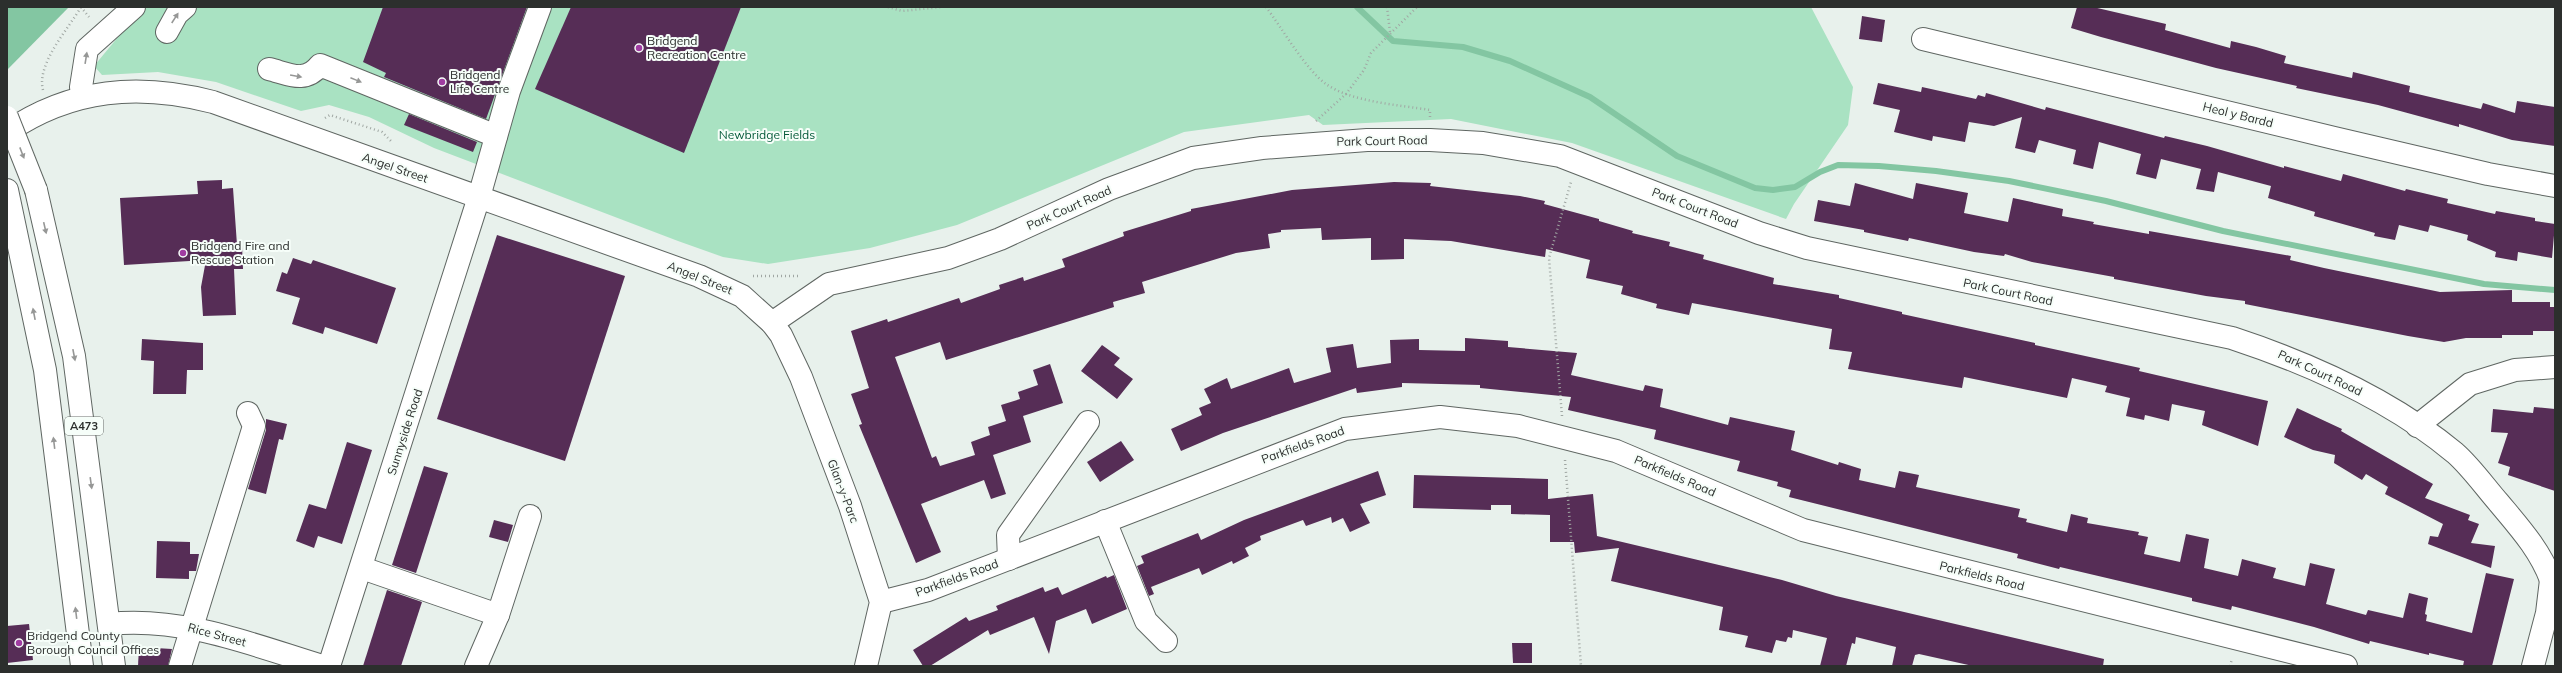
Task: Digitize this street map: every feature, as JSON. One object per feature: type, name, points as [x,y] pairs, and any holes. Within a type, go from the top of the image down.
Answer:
[{"type":"street","points":[[83,97],[81,87],[87,49],[134,7]]},
{"type":"street","points":[[167,32],[177,14],[185,7]]},
{"type":"street","name":"Sunnyside Road","points":[[329,666],[362,568],[479,197],[509,90],[540,7]]},
{"type":"street","name":"Heol y Bardd","points":[[1923,39],[2365,146],[2488,174],[2555,186]]},
{"type":"street","points":[[269,69],[306,77],[313,74],[320,65],[496,136]]},
{"type":"street","name":"Angel Street","points":[[7,132],[39,112],[83,97],[141,90],[181,94],[213,102],[722,285],[742,296],[772,323]]},
{"type":"street","name":"A473","points":[[7,118],[36,190],[74,356],[114,666]]},
{"type":"street","name":"Park Court Road","points":[[772,323],[829,284],[864,274],[948,258],[1000,239],[1109,189],[1193,158],[1262,148],[1367,140],[1430,140],[1483,144],[1560,156],[1759,233],[1807,248],[2232,338],[2282,355],[2350,385],[2417,426],[2456,453],[2518,525],[2544,561],[2553,581]]},
{"type":"street","name":"A473","points":[[9,195],[45,370],[82,666]]},
{"type":"street","name":"Glan-y-Parc","points":[[772,323],[781,335],[801,378],[850,506],[880,602],[866,666]]},
{"type":"street","points":[[2417,426],[2470,384],[2515,370],[2555,367]]},
{"type":"street","points":[[180,666],[254,426],[248,413]]},
{"type":"street","name":"Parkfields Road","points":[[880,602],[928,590],[1345,429],[1440,417],[1518,426],[1616,451],[1803,530],[2346,666]]},
{"type":"street","name":"Parkfields Road","points":[[1009,559],[1008,535],[1088,422]]},
{"type":"street","points":[[476,666],[498,615],[530,516]]},
{"type":"street","points":[[1105,522],[1146,621],[1166,641]]},
{"type":"street","points":[[362,568],[498,615]]},
{"type":"street","points":[[2533,666],[2547,613],[2553,581]]},
{"type":"street","name":"Rice Street","points":[[109,624],[157,623],[192,628],[322,666]]},
{"type":"path","points":[[44,93],[41,79],[61,36],[72,23],[81,7],[89,17]]},
{"type":"path","points":[[888,7],[902,11],[941,7]]},
{"type":"path","points":[[1266,7],[1315,72],[1326,84],[1346,94],[1430,110],[1430,140]]},
{"type":"path","points":[[1387,7],[1390,33]]},
{"type":"path","points":[[1313,122],[1346,94],[1364,70],[1371,53],[1417,7]]},
{"type":"path","points":[[319,122],[330,115],[382,132],[394,143]]},
{"type":"path","points":[[1577,162],[1549,258],[1581,666]]},
{"type":"path","points":[[749,275],[803,275]]},
{"type":"green space","name":"Newbridge Fields","points":[[143,7],[1811,7],[1853,87],[1848,125],[1794,204],[1786,219],[1572,143],[1451,119],[1323,125],[1309,115],[1184,132],[957,225],[870,248],[768,264],[723,257],[678,241],[434,148],[369,117],[329,105],[301,111],[216,82],[158,72],[102,75],[94,66]]},
{"type":"shaded area","points":[[7,7],[69,7],[7,70]]},
{"type":"building","name":"Bridgend Life Centre","points":[[383,7],[527,7],[486,119],[384,77],[386,73],[363,62]]},
{"type":"building","name":"Bridgend Recreation Centre","points":[[571,7],[741,7],[684,153],[535,89]]},
{"type":"building","points":[[2077,7],[2093,7],[2166,24],[2165,30],[2230,48],[2231,41],[2286,56],[2284,63],[2352,78],[2353,72],[2410,86],[2409,92],[2481,109],[2483,103],[2515,113],[2517,101],[2555,107],[2555,146],[2512,140],[2459,124],[2459,127],[2378,105],[2296,88],[2297,86],[2216,68],[2101,37],[2071,28]]},
{"type":"building","points":[[1862,16],[1885,20],[1882,42],[1859,39]]},
{"type":"building","points":[[1878,83],[1921,92],[1922,87],[1976,99],[1978,95],[1985,97],[1986,93],[2045,110],[2046,107],[2164,138],[2165,136],[2207,146],[2284,168],[2284,166],[2341,181],[2343,174],[2405,191],[2406,189],[2448,199],[2447,203],[2495,214],[2496,211],[2535,218],[2535,221],[2555,224],[2552,258],[2518,252],[2517,261],[2495,257],[2496,252],[2467,240],[2468,235],[2430,225],[2428,232],[2399,225],[2395,240],[2374,236],[2375,233],[2314,216],[2315,212],[2268,198],[2271,186],[2218,172],[2214,192],[2196,189],[2201,169],[2161,159],[2156,179],[2136,174],[2141,154],[2099,142],[2093,169],[2073,164],[2076,150],[2039,140],[2035,153],[2015,148],[2022,117],[1994,126],[1969,122],[1965,142],[1933,136],[1932,141],[1894,132],[1900,110],[1873,104]]},
{"type":"building","points":[[409,114],[477,142],[473,152],[404,125]]},
{"type":"building","name":"Bridgend Fire and Rescue Station","points":[[222,180],[222,189],[233,188],[237,245],[242,245],[243,269],[234,269],[236,315],[203,316],[201,287],[206,260],[124,265],[120,198],[198,194],[197,181]]},
{"type":"building","points":[[1394,182],[1431,183],[1430,186],[1520,196],[1545,201],[1544,204],[1599,219],[1599,221],[1633,231],[1632,233],[1670,242],[1669,246],[1704,255],[1703,259],[1774,278],[1773,284],[1839,295],[1839,298],[1902,312],[1902,314],[2035,343],[2035,345],[2140,368],[2139,371],[2268,401],[2258,446],[2202,425],[2205,411],[2172,404],[2169,421],[2145,415],[2144,420],[2126,416],[2130,398],[2105,392],[2107,386],[2072,378],[2067,398],[1964,377],[1962,388],[1848,369],[1852,352],[1829,349],[1832,329],[1692,303],[1689,315],[1656,308],[1657,304],[1621,294],[1623,286],[1586,278],[1590,260],[1546,249],[1545,257],[1451,241],[1404,239],[1404,259],[1371,260],[1371,238],[1322,240],[1321,228],[1281,230],[1281,232],[1268,234],[1270,248],[1236,253],[1142,282],[1145,293],[1113,302],[1114,307],[946,360],[940,342],[895,357],[932,458],[936,456],[940,466],[975,455],[971,442],[990,435],[988,427],[1006,421],[1001,405],[1020,399],[1018,392],[1038,385],[1033,370],[1050,364],[1063,403],[1023,416],[1031,442],[993,455],[1006,494],[991,499],[984,480],[921,504],[941,552],[916,563],[859,425],[862,424],[851,394],[869,388],[851,331],[887,319],[888,322],[959,298],[961,303],[1000,289],[999,285],[1023,277],[1024,281],[1065,267],[1062,259],[1124,236],[1123,232],[1191,211],[1191,209],[1292,190]]},
{"type":"building","points":[[1855,183],[1913,199],[1916,183],[1968,193],[1964,213],[2008,222],[2013,198],[2063,209],[2062,216],[2094,222],[2093,224],[2149,234],[2149,231],[2291,256],[2290,260],[2440,292],[2512,290],[2512,302],[2550,302],[2550,307],[2555,307],[2555,331],[2533,331],[2533,335],[2502,335],[2502,338],[2466,338],[2444,342],[2245,304],[2245,301],[2206,296],[2114,279],[2114,277],[2032,262],[2005,254],[2004,256],[1974,252],[1909,238],[1908,241],[1864,232],[1864,230],[1814,221],[1818,200],[1850,206]]},
{"type":"building","points":[[497,235],[625,276],[565,461],[437,419]]},
{"type":"building","points":[[293,258],[311,264],[313,260],[396,288],[377,344],[325,327],[323,334],[292,324],[300,298],[276,291],[282,272],[287,274]]},
{"type":"building","points":[[1465,338],[1508,341],[1508,347],[1577,353],[1571,375],[1643,391],[1645,385],[1663,389],[1660,407],[1728,425],[1730,417],[1795,431],[1791,450],[1838,465],[1839,462],[1861,469],[1859,480],[1895,488],[1899,471],[1919,475],[1916,487],[2020,509],[2018,517],[2027,519],[2026,522],[2067,532],[2071,514],[2088,518],[2087,523],[2139,532],[2138,535],[2148,537],[2144,554],[2180,562],[2186,534],[2209,539],[2204,568],[2238,576],[2242,559],[2276,568],[2273,578],[2305,586],[2310,563],[2335,569],[2326,604],[2366,615],[2368,610],[2403,618],[2409,593],[2428,598],[2425,614],[2427,615],[2426,621],[2472,633],[2486,573],[2514,579],[2492,666],[2463,666],[2464,661],[2429,653],[2429,655],[2370,641],[2369,644],[2314,627],[2232,606],[2231,610],[2192,601],[2192,598],[2060,567],[2059,569],[2017,558],[2018,554],[1789,497],[1791,490],[1777,486],[1778,482],[1737,471],[1740,461],[1654,439],[1656,430],[1568,410],[1571,397],[1480,388],[1480,385],[1402,383],[1402,387],[1357,393],[1356,388],[1223,433],[1181,451],[1171,429],[1202,415],[1199,408],[1211,403],[1204,389],[1227,378],[1231,389],[1289,368],[1294,383],[1331,372],[1326,348],[1353,344],[1357,368],[1391,363],[1390,340],[1419,339],[1419,350],[1465,351]]},
{"type":"building","points":[[142,339],[203,343],[203,370],[187,370],[186,394],[153,394],[154,361],[141,360]]},
{"type":"building","points":[[1102,345],[1120,358],[1114,365],[1133,379],[1117,399],[1081,371]]},
{"type":"building","points":[[2534,407],[2555,409],[2555,491],[2508,475],[2510,467],[2498,463],[2508,433],[2491,432],[2493,409],[2533,413]]},
{"type":"building","points":[[2297,408],[2342,429],[2341,431],[2433,484],[2425,498],[2470,515],[2468,520],[2479,524],[2471,543],[2495,546],[2491,568],[2428,544],[2430,536],[2438,537],[2443,524],[2385,494],[2388,487],[2366,474],[2362,480],[2334,463],[2335,455],[2313,450],[2284,437]]},
{"type":"building","points":[[266,419],[287,424],[283,440],[279,439],[266,494],[248,489],[266,430]]},
{"type":"building","points":[[1121,441],[1134,460],[1100,482],[1087,462]]},
{"type":"building","points":[[347,442],[372,450],[342,544],[318,536],[314,548],[296,541],[309,504],[326,509]]},
{"type":"building","points":[[424,466],[448,473],[416,573],[392,565]]},
{"type":"building","points":[[1378,471],[1386,495],[1360,504],[1370,523],[1350,532],[1343,518],[1332,523],[1331,517],[1306,526],[1303,520],[1260,536],[1261,540],[1245,548],[1249,556],[1233,564],[1232,561],[1202,575],[1199,568],[1151,587],[1154,594],[1149,596],[1137,566],[1144,563],[1141,556],[1198,533],[1201,540],[1244,520]]},
{"type":"building","points":[[1414,475],[1548,479],[1548,499],[1593,494],[1597,536],[1782,580],[1836,596],[2104,659],[2103,666],[1973,666],[1919,654],[1915,655],[1912,666],[1892,666],[1896,647],[1856,637],[1855,644],[1852,643],[1846,666],[1820,666],[1827,638],[1793,630],[1792,638],[1788,637],[1786,642],[1776,640],[1772,653],[1745,647],[1748,636],[1719,630],[1723,607],[1611,581],[1619,548],[1575,553],[1574,542],[1550,542],[1550,515],[1511,514],[1511,505],[1491,505],[1491,510],[1413,508]]},
{"type":"building","points":[[494,520],[513,525],[508,542],[489,537]]},
{"type":"building","points":[[157,541],[190,542],[190,554],[199,554],[196,571],[189,571],[189,579],[156,578]]},
{"type":"building","points":[[1114,575],[1127,609],[1092,624],[1086,609],[1056,621],[1049,654],[1034,617],[990,635],[988,630],[930,666],[923,666],[913,650],[966,617],[969,621],[998,610],[996,606],[1043,587],[1045,592],[1058,587],[1062,595],[1106,576],[1107,578]]},
{"type":"building","points":[[387,590],[422,602],[401,666],[363,666]]},
{"type":"building","name":"Bridgend County Borough Council Offices","points":[[29,624],[33,660],[7,663],[7,626]]},
{"type":"building","points":[[1512,643],[1532,643],[1532,663],[1513,663]]},
{"type":"building","points":[[139,647],[172,649],[168,666],[138,666]]},
{"type":"waterway","points":[[1357,7],[1393,41],[1463,47],[1510,61],[1590,97],[1677,156],[1755,188],[1773,190],[1795,187],[1820,172],[1838,165],[1879,166],[1936,171],[2009,181],[2106,201],[2223,231],[2484,284],[2555,290]]},
{"type":"place","name":"Bridgend Recreation Centre","points":[[639,48]]},
{"type":"place","name":"Bridgend Life Centre","points":[[442,82]]},
{"type":"place","name":"Bridgend Fire and Rescue Station","points":[[183,253]]},
{"type":"place","name":"Bridgend County Borough Council Offices","points":[[19,643]]}]
